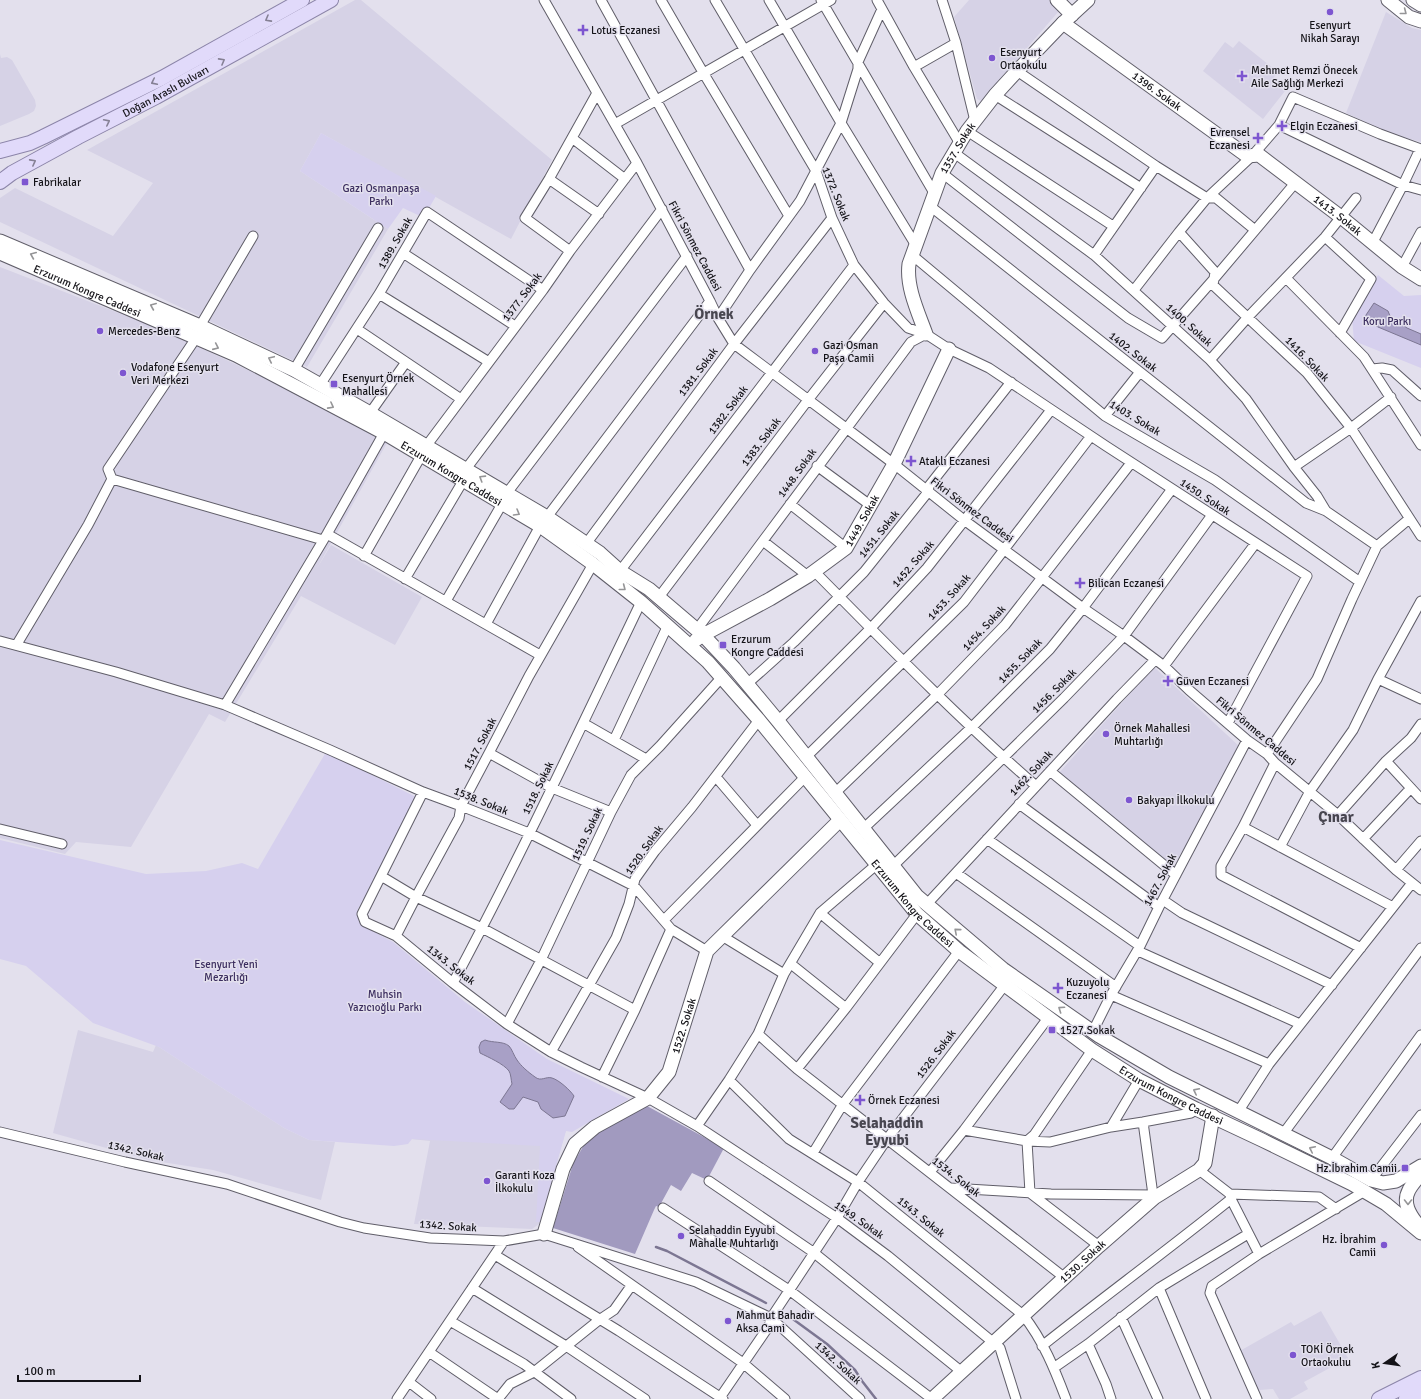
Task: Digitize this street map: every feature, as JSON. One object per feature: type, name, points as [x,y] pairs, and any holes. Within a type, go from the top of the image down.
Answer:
[{"type":"main road","name":"Doğan Araslı Bulvarı","points":[[0,151],[30,143],[162,78],[302,0]]},
{"type":"main road","name":"Doğan Araslı Bulvarı","points":[[0,182],[6,176],[156,97],[331,0]]},
{"type":"main road","name":"1396. Sokak","points":[[1057,0],[1067,19],[1246,156],[1252,156]]},
{"type":"main road","name":"1357. Sokak","points":[[926,334],[910,288],[908,264],[942,173],[956,147],[995,95],[1067,19],[1088,0]]},
{"type":"main road","points":[[1388,0],[1409,17],[1421,21]]},
{"type":"main road","points":[[1413,0],[1421,5]]},
{"type":"main road","points":[[0,158],[20,150],[30,143]]},
{"type":"main road","name":"1413. Sokak","points":[[1252,156],[1260,155],[1373,242],[1402,267],[1421,279]]},
{"type":"main road","name":"Erzurum Kongre Caddesi","points":[[0,241],[198,332],[236,355],[384,433],[424,450]]},
{"type":"main road","name":"Erzurum Kongre Caddesi","points":[[0,254],[294,370],[370,412],[424,450],[504,499],[600,553],[620,571],[649,588],[703,635],[778,721],[917,896],[1003,969],[1096,1033],[1168,1077],[1332,1158],[1368,1186],[1386,1204],[1421,1233]]},
{"type":"main road","name":"1449. Sokak","points":[[690,645],[703,635],[770,599],[812,574],[846,548],[894,464],[949,349]]},
{"type":"main road","name":"Erzurum Kongre Caddesi","points":[[544,522],[668,625],[722,677],[759,720],[839,821],[917,914],[959,951],[1004,986],[1092,1050],[1139,1080],[1196,1109],[1368,1186]]},
{"type":"main road","name":"1522. Sokak","points":[[544,1234],[563,1169],[575,1144],[594,1127],[648,1098],[669,1072],[707,952],[839,821]]},
{"type":"main road","points":[[1092,1050],[1096,1033]]},
{"type":"main road","points":[[1199,1170],[1205,1164],[1213,1116]]},
{"type":"main road","points":[[1368,1186],[1396,1181],[1421,1166]]},
{"type":"main road","name":"1530. Sokak","points":[[932,1399],[1153,1197],[1199,1170]]},
{"type":"main road","points":[[1421,1174],[1409,1190],[1407,1205],[1408,1212],[1421,1229]]},
{"type":"main road","points":[[1378,1399],[1421,1378]]},
{"type":"main road","points":[[1406,1399],[1421,1392]]},
{"type":"street","name":"Fikri Sönmez Caddesi","points":[[544,0],[637,163],[687,256],[718,318],[734,344],[894,464],[1003,550],[1164,666],[1189,690],[1247,740],[1267,754],[1275,763],[1310,791],[1396,870],[1421,890]]},
{"type":"street","points":[[601,0],[750,270]]},
{"type":"street","points":[[661,0],[789,216]]},
{"type":"street","name":"1372. Sokak","points":[[715,0],[816,171],[832,218],[854,265],[884,303],[908,328],[926,334],[949,349]]},
{"type":"street","name":"1403. Sokak","points":[[769,0],[914,250],[1105,416],[1216,480],[1360,582]]},
{"type":"street","points":[[877,0],[956,147]]},
{"type":"street","points":[[942,0],[956,43],[971,126],[1113,226]]},
{"type":"street","points":[[615,124],[704,74],[825,2],[934,193]]},
{"type":"street","points":[[718,318],[750,270],[800,201],[816,171],[841,123],[858,69],[858,62],[882,9]]},
{"type":"street","points":[[914,67],[956,43]]},
{"type":"street","points":[[1017,71],[1156,166],[1207,198],[1216,198],[1255,230]]},
{"type":"street","points":[[570,251],[525,218],[549,179],[597,93]]},
{"type":"street","points":[[995,95],[1140,188]]},
{"type":"street","points":[[1134,290],[1207,198],[1252,156],[1279,125],[1293,97],[1380,134],[1421,149],[1373,242]]},
{"type":"street","points":[[1279,125],[1403,185],[1421,190]]},
{"type":"street","points":[[572,138],[625,179]]},
{"type":"street","name":"1400. Sokak","points":[[956,147],[1094,255],[1210,360],[1246,399],[1294,467],[1317,496],[1326,511],[1377,546]]},
{"type":"street","name":"1377. Sokak","points":[[364,556],[424,450],[543,290],[570,251],[637,163]]},
{"type":"street","points":[[1094,255],[1156,166]]},
{"type":"street","points":[[942,173],[1128,318],[1162,338],[1296,182]]},
{"type":"street","points":[[549,179],[598,214]]},
{"type":"street","points":[[1210,360],[1248,317],[1325,237],[1356,198]]},
{"type":"street","name":"1402. Sokak","points":[[930,206],[1306,503],[1326,511]]},
{"type":"street","points":[[405,579],[465,475],[662,209]]},
{"type":"street","name":"1389. Sokak","points":[[320,385],[379,294],[427,212],[543,290]]},
{"type":"street","name":"1381. Sokak","points":[[586,544],[734,344],[832,218]]},
{"type":"street","points":[[294,370],[378,228]]},
{"type":"street","name":"1416. Sokak","points":[[1179,232],[1214,272],[1213,285],[1307,373],[1351,428],[1421,536]]},
{"type":"street","points":[[1402,267],[1421,232]]},
{"type":"street","points":[[17,644],[88,525],[112,479],[108,469],[198,332],[253,236]]},
{"type":"street","points":[[1325,237],[1371,279],[1340,333]]},
{"type":"street","points":[[403,253],[515,326]]},
{"type":"street","points":[[446,601],[504,499],[687,256]]},
{"type":"street","name":"1382. Sokak","points":[[620,571],[854,265]]},
{"type":"street","points":[[1286,278],[1364,357],[1421,445]]},
{"type":"street","points":[[379,294],[489,362]]},
{"type":"street","points":[[486,624],[544,522],[710,301]]},
{"type":"street","name":"1383. Sokak","points":[[659,597],[808,400],[884,303]]},
{"type":"street","points":[[357,329],[461,399]]},
{"type":"street","name":"1448. Sokak","points":[[703,635],[701,624],[845,428],[910,342],[926,334]]},
{"type":"street","name":"1450. Sokak","points":[[949,349],[989,368],[1131,463],[1307,576],[1228,723]]},
{"type":"street","points":[[370,412],[406,362]]},
{"type":"street","points":[[1372,369],[1382,368],[1392,370],[1421,396]]},
{"type":"street","points":[[1105,416],[1140,372]]},
{"type":"street","name":"1451. Sokak","points":[[747,684],[794,642],[864,572],[928,492],[929,486],[1011,382]]},
{"type":"street","points":[[1294,467],[1351,428],[1391,397]]},
{"type":"street","name":"1452. Sokak","points":[[778,721],[871,628],[927,568],[1051,410]]},
{"type":"street","points":[[225,705],[325,537],[384,433]]},
{"type":"street","name":"1453. Sokak","points":[[806,757],[964,602],[1090,436]]},
{"type":"street","name":"1454. Sokak","points":[[835,793],[937,695],[1005,625],[1131,463]]},
{"type":"street","points":[[817,466],[870,505]]},
{"type":"street","points":[[112,479],[325,537],[364,556],[446,601],[540,655]]},
{"type":"street","name":"1455. Sokak","points":[[863,829],[972,728],[1050,649],[1083,608],[1172,489]]},
{"type":"street","points":[[790,504],[846,548]]},
{"type":"street","name":"1456. Sokak","points":[[893,866],[1124,636],[1212,515]]},
{"type":"street","points":[[1267,754],[1317,678],[1377,546],[1409,519]]},
{"type":"street","points":[[763,541],[812,574],[839,596],[937,695],[1003,758],[1036,786]]},
{"type":"street","points":[[1164,666],[1255,544]]},
{"type":"street","name":"1517. Sokak","points":[[396,936],[459,818],[461,806],[540,655],[593,564]]},
{"type":"street","points":[[1280,847],[1310,791],[1353,730],[1378,679],[1421,601]]},
{"type":"street","name":"1518. Sokak","points":[[453,983],[552,788],[641,602]]},
{"type":"street","points":[[614,740],[668,625]]},
{"type":"street","name":"1538. Sokak","points":[[0,640],[116,672],[225,705],[423,792],[529,834],[634,886],[672,929],[707,952]]},
{"type":"street","name":"1462. Sokak","points":[[927,904],[1155,660]]},
{"type":"street","name":"1519. Sokak","points":[[508,1024],[541,960],[611,812],[631,775],[646,758],[660,746],[722,677]]},
{"type":"street","points":[[1378,679],[1421,700]]},
{"type":"street","name":"1520. Sokak","points":[[551,1052],[616,938],[629,904],[635,880],[655,851],[716,777],[759,720]]},
{"type":"street","points":[[583,723],[646,758]]},
{"type":"street","points":[[1338,816],[1386,761],[1411,738],[1421,724]]},
{"type":"street","name":"1467. Sokak","points":[[1096,1033],[1114,991],[1139,949],[1247,740]]},
{"type":"street","points":[[489,753],[552,788],[611,812]]},
{"type":"street","points":[[1386,761],[1421,799]]},
{"type":"street","points":[[1275,763],[1220,866],[1221,874],[1361,948]]},
{"type":"street","points":[[1050,771],[1176,875]]},
{"type":"street","points":[[716,777],[757,825]]},
{"type":"street","points":[[664,920],[804,777]]},
{"type":"street","points":[[1363,839],[1411,788]]},
{"type":"street","name":"1343. Sokak","points":[[423,792],[362,914],[365,922],[396,936],[453,983],[508,1024],[551,1052],[648,1098]]},
{"type":"street","points":[[1019,804],[1161,904],[1332,985]]},
{"type":"street","points":[[1242,827],[1393,907]]},
{"type":"street","points":[[0,829],[62,844]]},
{"type":"street","points":[[987,839],[1139,949],[1300,1024]]},
{"type":"street","points":[[1396,870],[1421,841]]},
{"type":"street","points":[[697,1126],[729,1080],[758,1034],[784,974],[820,913],[876,865]]},
{"type":"street","points":[[956,872],[1114,991],[1269,1064]]},
{"type":"street","points":[[381,876],[416,897],[482,928],[635,1010]]},
{"type":"street","points":[[1238,1112],[1269,1064],[1412,882]]},
{"type":"street","points":[[820,913],[880,963]]},
{"type":"street","points":[[797,1069],[846,1008],[917,914]]},
{"type":"street","points":[[602,1077],[672,929]]},
{"type":"street","points":[[722,936],[784,974]]},
{"type":"street","points":[[1284,1134],[1421,948]]},
{"type":"street","points":[[813,1153],[843,1104],[959,951]]},
{"type":"street","points":[[791,964],[846,1008]]},
{"type":"street","name":"1526. Sokak","points":[[721,1398],[769,1326],[771,1318],[887,1139],[1004,986]]},
{"type":"street","points":[[930,1172],[964,1130],[1048,1018]]},
{"type":"street","name":"1534. Sokak","points":[[758,1034],[797,1069],[1065,1278]]},
{"type":"street","points":[[1332,1158],[1421,1035]]},
{"type":"street","points":[[1027,1141],[1034,1135],[1092,1050]]},
{"type":"street","name":"1543. Sokak","points":[[729,1080],[789,1139],[858,1182],[1024,1315],[1055,1367],[1066,1399]]},
{"type":"street","points":[[1111,1127],[1139,1080]]},
{"type":"street","name":"1549. Sokak","points":[[648,1098],[697,1126],[837,1218],[888,1256],[1000,1348],[1016,1399]]},
{"type":"street","points":[[964,1130],[1027,1141],[1050,1142],[1111,1127],[1191,1112],[1196,1109]]},
{"type":"street","points":[[1256,1399],[1210,1293],[1212,1286],[1259,1254],[1336,1209],[1368,1186],[1421,1115]]},
{"type":"street","points":[[951,1188],[1030,1193],[1153,1197],[1143,1122]]},
{"type":"street","name":"1342. Sokak","points":[[0,1132],[125,1162],[227,1184],[340,1222],[364,1228],[430,1238],[504,1241],[544,1234],[696,1282],[771,1318],[860,1399]]},
{"type":"street","points":[[1027,1141],[1030,1193],[1099,1246]]},
{"type":"street","points":[[1199,1170],[1230,1196],[1259,1254]]},
{"type":"street","points":[[709,1181],[813,1252],[962,1372]]},
{"type":"street","points":[[1042,1346],[1088,1309],[1175,1244],[1230,1196],[1319,1197],[1336,1209]]},
{"type":"street","points":[[663,1208],[789,1290],[932,1399]]},
{"type":"street","points":[[1055,1367],[1088,1344],[1159,1288],[1178,1275],[1248,1234]]},
{"type":"street","points":[[397,1399],[504,1241]]},
{"type":"street","points":[[572,1243],[631,1286],[743,1363],[785,1399]]},
{"type":"street","points":[[495,1254],[721,1398]]},
{"type":"street","points":[[429,1352],[498,1399],[510,1384],[534,1372],[599,1320],[614,1310],[631,1286]]},
{"type":"street","points":[[472,1288],[566,1346],[646,1399]]},
{"type":"street","points":[[1159,1288],[1206,1399]]},
{"type":"street","points":[[1121,1317],[1158,1399]]},
{"type":"street","points":[[450,1321],[524,1364],[571,1399]]},
{"type":"street","points":[[1088,1344],[1111,1399]]},
{"type":"street","points":[[409,1382],[431,1399]]},
{"type":"shaded area","points":[[355,0],[361,0],[552,160],[511,239],[321,133],[300,171],[388,229],[307,367],[0,222],[0,198],[15,188],[113,236],[153,183],[87,150]]},
{"type":"shaded area","name":"Esenyurt Ortaokulu","points":[[969,0],[1049,0],[1059,11],[981,101],[977,99],[954,17]]},
{"type":"shaded area","points":[[1386,12],[1412,28],[1421,30],[1421,142],[1392,134],[1346,113]]},
{"type":"shaded area","name":"Mehmet Remzi Önecek Aile Sağlığı Merkezi","points":[[1239,41],[1278,72],[1271,81],[1285,91],[1263,119],[1203,71],[1225,42],[1233,48]]},
{"type":"shaded area","points":[[0,54],[1,58],[7,57],[12,60],[35,100],[36,106],[34,111],[29,114],[0,126]]},
{"type":"shaded area","points":[[0,267],[160,329],[291,390],[388,441],[316,570],[331,545],[422,597],[395,645],[301,596],[225,722],[209,714],[131,847],[76,842],[65,854],[0,838]]},
{"type":"shaded area","points":[[1374,303],[1388,311],[1390,316],[1407,328],[1421,334],[1421,345],[1378,327],[1364,318]]},
{"type":"shaded area","points":[[1154,667],[1240,747],[1197,827],[1175,863],[1157,859],[1058,774]]},
{"type":"shaded area","points":[[78,1030],[153,1052],[156,1045],[284,1128],[309,1140],[335,1142],[321,1200],[213,1170],[149,1160],[53,1133]]},
{"type":"shaded area","points":[[485,1040],[507,1044],[521,1064],[535,1077],[539,1079],[552,1078],[567,1088],[574,1096],[565,1116],[553,1118],[541,1109],[538,1102],[523,1097],[514,1109],[509,1109],[500,1102],[512,1084],[510,1074],[509,1071],[496,1061],[480,1053],[479,1047],[481,1042]]},
{"type":"shaded area","points":[[647,1106],[724,1148],[707,1180],[692,1173],[681,1191],[671,1185],[659,1207],[656,1206],[635,1254],[553,1228],[573,1164],[584,1145],[598,1131]]},
{"type":"shaded area","name":"Garanti Koza İlkokulu","points":[[566,1130],[539,1224],[532,1229],[414,1224],[430,1141],[411,1139]]},
{"type":"shaded area","name":"TOKİ Örnek Ortaokulıu","points":[[1321,1311],[1348,1358],[1304,1382],[1308,1389],[1290,1399],[1279,1399],[1273,1389],[1260,1390],[1255,1387],[1238,1352],[1291,1322],[1294,1326]]},
{"type":"green space","name":"Gazi Osmanpaşa Parkı","points":[[321,133],[436,196],[429,208],[420,216],[403,208],[388,229],[300,171]]},
{"type":"green space","name":"Koru Parkı","points":[[1378,275],[1404,296],[1421,295],[1421,368],[1354,341],[1352,318]]},
{"type":"green space","name":"Esenyurt Yeni Mezarlığı","points":[[326,752],[418,798],[357,911],[363,926],[393,942],[465,1002],[547,1059],[629,1099],[572,1132],[566,1131],[540,1222],[536,1222],[540,1146],[412,1139],[408,1144],[394,1146],[309,1140],[284,1128],[159,1047],[93,1023],[26,966],[0,959],[0,840],[146,874],[206,871],[242,863],[258,869]]},
{"type":"waterway","points":[[656,1247],[667,1251],[766,1303]]},
{"type":"waterway","points":[[786,1314],[827,1344],[855,1370],[876,1399]]},
{"type":"place","name":"Esenyurt Nikah Sarayı","points":[[1330,12]]},
{"type":"place","name":"Lotus Eczanesi","points":[[583,30]]},
{"type":"place","name":"Esenyurt Ortaokulu","points":[[992,58]]},
{"type":"place","name":"Mehmet Remzi Önecek Aile Sağlığı Merkezi","points":[[1242,76]]},
{"type":"place","name":"Elgin Eczanesi","points":[[1282,126]]},
{"type":"place","name":"Evrensel Eczanesi","points":[[1258,138]]},
{"type":"place","name":"Fabrikalar","points":[[25,182]]},
{"type":"place","name":"Mercedes-Benz","points":[[100,331]]},
{"type":"place","name":"Gazi Osman Paşa Camii","points":[[815,351]]},
{"type":"place","name":"Vodafone Esenyurt Veri Merkezi","points":[[123,373]]},
{"type":"place","name":"Esenyurt Örnek Mahallesi","points":[[334,384]]},
{"type":"place","name":"Ataklı Eczanesi","points":[[911,461]]},
{"type":"place","name":"Bilican Eczanesi","points":[[1080,583]]},
{"type":"place","name":"Erzurum Kongre Caddesi","points":[[723,645]]},
{"type":"place","name":"Güven Eczanesi","points":[[1168,681]]},
{"type":"place","name":"Örnek Mahallesi Muhtarlığı","points":[[1106,734]]},
{"type":"place","name":"Bakyapı İlkokulu","points":[[1129,800]]},
{"type":"place","name":"Kuzuyolu Eczanesi","points":[[1058,988]]},
{"type":"place","name":"1527.Sokak","points":[[1052,1030]]},
{"type":"place","name":"Örnek Eczanesi","points":[[860,1100]]},
{"type":"place","name":"Hz.İbrahim Camii","points":[[1405,1168]]},
{"type":"place","name":"Garanti Koza İlkokulu","points":[[487,1181]]},
{"type":"place","name":"Selahaddin Eyyubi Mahalle Muhtarlığı","points":[[681,1236]]},
{"type":"place","name":"Hz. İbrahim Camii","points":[[1384,1245]]},
{"type":"place","name":"Mahmut Bahadır Aksa Cami","points":[[728,1321]]},
{"type":"place","name":"TOKİ Örnek Ortaokulıu","points":[[1293,1355]]},
{"type":"district","name":"Örnek","points":[[714,314]]},
{"type":"district","name":"Çınar","points":[[1336,817]]},
{"type":"district","name":"Selahaddin Eyyubi","points":[[887,1132]]},
{"type":"park label","name":"Muhsin Yazıcıoğlu Parkı","points":[[385,1000]]}]
